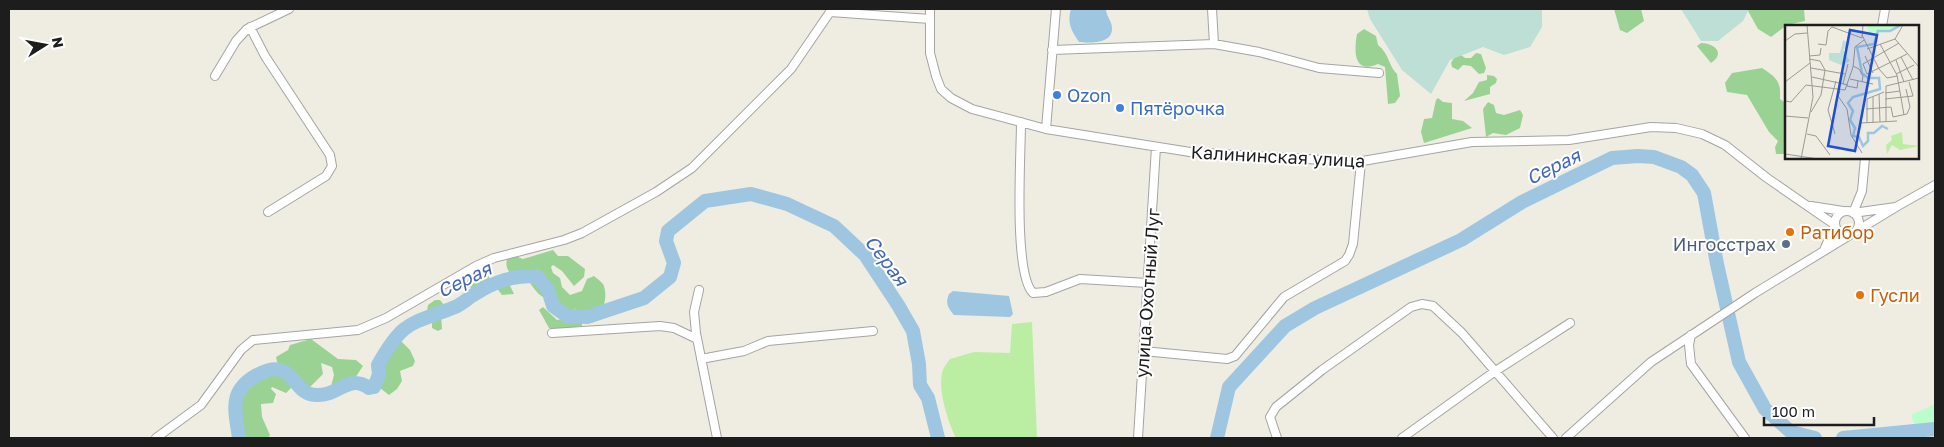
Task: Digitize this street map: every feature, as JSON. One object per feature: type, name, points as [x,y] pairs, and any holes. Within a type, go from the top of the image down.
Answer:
[{"type":"street","points":[[215,76],[236,41],[250,27],[289,9]]},
{"type":"street","points":[[156,438],[201,405],[241,350],[254,340],[358,330],[386,318],[476,266],[494,258],[564,240],[582,233],[656,192],[692,168],[791,68],[830,12],[930,19],[930,9]]},
{"type":"street","points":[[1046,129],[1056,9]]},
{"type":"street","points":[[1212,9],[1214,44]]},
{"type":"street","points":[[1882,25],[1884,9]]},
{"type":"street","name":"Калининская улица","points":[[930,19],[930,53],[941,89],[951,98],[972,109],[1046,129],[1190,152],[1361,162],[1472,142],[1569,140],[1651,127],[1676,128],[1702,134],[1725,145],[1767,178],[1835,226]]},
{"type":"street","points":[[250,27],[266,56],[330,155],[332,166],[326,176],[268,212]]},
{"type":"street","points":[[1052,50],[1214,44],[1259,52],[1319,68],[1379,73]]},
{"type":"street","points":[[1021,122],[1020,240],[1023,270],[1029,289],[1033,293],[1046,292],[1080,279],[1148,283]]},
{"type":"street","name":"улица Охотный Луг","points":[[1138,438],[1156,147]]},
{"type":"street","points":[[1853,213],[1862,191],[1865,159]]},
{"type":"street","points":[[1144,351],[1227,360],[1242,349],[1284,297],[1344,261],[1349,255],[1353,244],[1361,162]]},
{"type":"street","points":[[1566,438],[1651,362],[1706,324],[1824,250],[1935,185]]},
{"type":"street","points":[[1809,206],[1853,213],[1896,207]]},
{"type":"street","points":[[1824,250],[1835,226],[1836,217],[1843,211]]},
{"type":"street","points":[[1852,234],[1859,224],[1853,213]]},
{"type":"street","points":[[1835,226],[1841,234],[1852,234]]},
{"type":"street","points":[[700,290],[694,312],[697,339],[717,438]]},
{"type":"street","points":[[1277,438],[1270,416],[1276,407],[1322,370],[1411,307],[1422,304],[1433,306],[1462,333],[1553,438]]},
{"type":"street","points":[[1402,438],[1494,372],[1570,323]]},
{"type":"street","points":[[552,333],[660,326],[674,328],[697,339]]},
{"type":"street","points":[[701,359],[744,351],[768,341],[873,331]]},
{"type":"street","points":[[1692,335],[1689,345],[1691,364],[1745,438]]},
{"type":"green space","points":[[1614,9],[1641,9],[1644,21],[1627,33],[1620,30]]},
{"type":"green space","points":[[1747,9],[1804,9],[1805,21],[1785,25],[1771,37],[1758,29]]},
{"type":"green space","points":[[1364,29],[1376,36],[1378,45],[1382,48],[1397,74],[1400,96],[1395,103],[1388,104],[1385,67],[1378,64],[1370,67],[1364,66],[1357,59],[1357,34]]},
{"type":"green space","points":[[1701,43],[1714,47],[1718,52],[1718,56],[1711,63],[1697,46]]},
{"type":"green space","points":[[1476,53],[1481,54],[1486,68],[1484,73],[1479,74],[1471,66],[1463,65],[1458,70],[1452,67],[1451,63],[1455,56],[1461,55],[1465,58],[1471,58]]},
{"type":"green space","points":[[1762,68],[1777,80],[1780,88],[1780,99],[1785,102],[1784,154],[1776,154],[1775,147],[1778,141],[1769,132],[1747,95],[1727,92],[1725,83],[1732,73]]},
{"type":"green space","points":[[1487,75],[1494,76],[1497,79],[1496,83],[1490,87],[1490,94],[1464,101],[1473,93],[1479,82],[1487,80]]},
{"type":"green space","points":[[1438,98],[1443,102],[1452,103],[1452,119],[1463,121],[1472,128],[1424,143],[1421,132],[1424,119],[1432,118]]},
{"type":"green space","points":[[1488,102],[1494,105],[1496,113],[1504,115],[1520,110],[1523,115],[1520,128],[1506,135],[1493,133],[1486,137],[1483,109]]},
{"type":"green space","points":[[553,250],[558,256],[568,256],[585,269],[584,277],[574,286],[562,271],[553,265],[551,267],[553,273],[560,278],[562,287],[570,295],[582,291],[587,279],[594,276],[603,284],[605,293],[604,303],[598,315],[591,318],[581,318],[574,308],[575,315],[567,318],[553,300],[547,299],[538,293],[519,272],[515,276],[511,273],[506,264],[507,259],[513,255],[523,259]]},
{"type":"green space","points":[[474,270],[482,270],[488,274],[490,281],[476,289],[471,288],[467,282],[469,275]]},
{"type":"green space","points":[[506,277],[514,294],[502,295],[492,282],[495,278]]},
{"type":"green space","points":[[435,300],[440,300],[445,306],[444,313],[441,315],[442,329],[438,331],[432,328],[432,319],[427,311],[428,305]]},
{"type":"green space","points":[[543,307],[557,320],[562,319],[570,323],[578,319],[582,321],[582,326],[554,330],[549,328],[539,310]]},
{"type":"green space","points":[[1032,322],[1037,438],[956,438],[947,415],[941,388],[945,366],[950,359],[974,352],[1010,353],[1012,324]]},
{"type":"green space","points":[[311,339],[338,359],[356,360],[363,366],[345,393],[336,397],[330,390],[334,375],[332,367],[321,363],[323,374],[310,387],[305,388],[291,374],[287,367],[283,367],[277,362],[276,357],[288,350],[290,345]]},
{"type":"green space","points":[[401,341],[410,350],[415,361],[413,366],[400,371],[402,381],[397,389],[389,395],[380,388],[382,373],[380,366],[393,343]]},
{"type":"green space","points":[[275,373],[286,377],[291,388],[286,393],[272,387],[271,389],[276,394],[273,403],[261,404],[262,417],[270,435],[268,438],[233,438],[238,416],[235,411],[240,392],[251,382]]},
{"type":"green space","points":[[1935,404],[1935,426],[1915,426],[1911,415]]},
{"type":"shaded area","points":[[1071,9],[1106,9],[1112,25],[1109,37],[1100,41],[1079,42],[1070,26]]},
{"type":"shaded area","points":[[1367,9],[1542,9],[1542,27],[1530,47],[1504,55],[1483,47],[1450,60],[1431,94],[1402,70],[1370,19]]},
{"type":"shaded area","points":[[1681,9],[1749,9],[1743,21],[1718,41],[1701,41]]},
{"type":"shaded area","points":[[953,291],[1009,296],[1013,314],[1010,317],[954,315],[947,303],[949,294]]},
{"type":"waterway","name":"Серая","points":[[1217,438],[1229,387],[1285,326],[1315,308],[1461,240],[1522,202],[1612,158],[1638,156],[1654,157],[1681,167],[1692,175],[1704,193],[1717,264],[1739,362],[1765,409],[1791,432],[1815,438]]},
{"type":"waterway","name":"Серая","points":[[239,438],[235,410],[238,395],[241,388],[248,381],[266,371],[272,369],[283,371],[305,392],[316,395],[331,393],[355,383],[369,388],[374,387],[379,375],[378,365],[402,331],[418,321],[458,306],[490,286],[511,278],[537,276],[548,290],[553,306],[567,316],[587,317],[644,298],[670,277],[674,263],[666,241],[668,231],[705,201],[751,194],[787,204],[834,226],[865,255],[913,331],[919,364],[920,385],[928,398],[938,438]]},
{"type":"waterway","name":"Серая","points":[[1843,438],[1935,429]]},
{"type":"place","name":"Ozon","points":[[1057,95]]},
{"type":"place","name":"Пятёрочка","points":[[1120,108]]},
{"type":"place","name":"Ратибор","points":[[1790,232]]},
{"type":"place","name":"Ингосстрах","points":[[1786,244]]},
{"type":"place","name":"Гусли","points":[[1860,295]]}]
